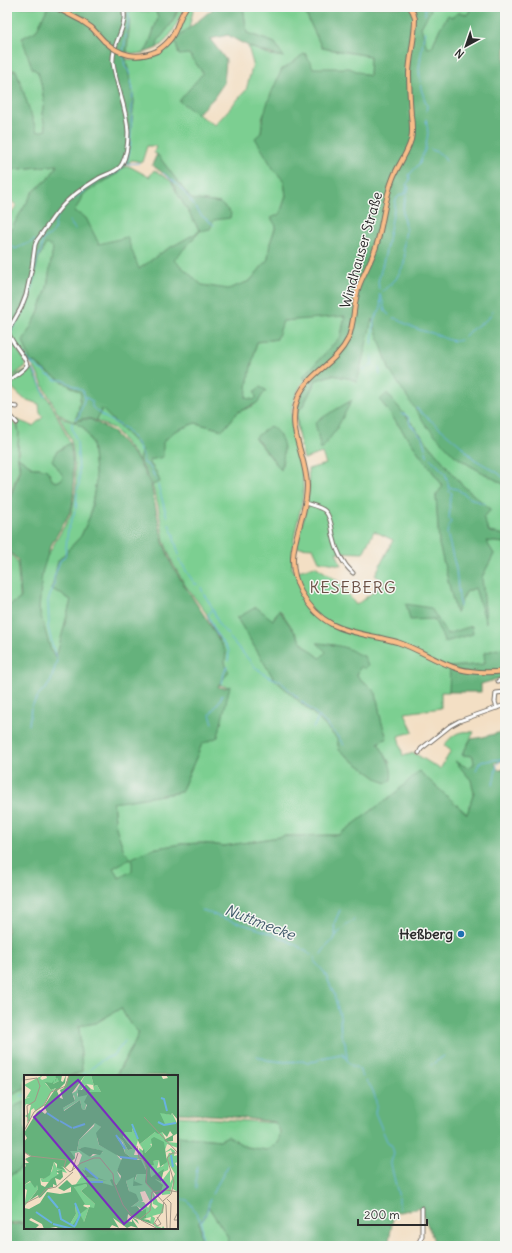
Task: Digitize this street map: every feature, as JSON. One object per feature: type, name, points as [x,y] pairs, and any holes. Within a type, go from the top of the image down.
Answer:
[{"type":"main road","points":[[55,7],[92,28],[104,41],[117,51],[130,55],[142,56],[157,51],[166,45],[173,37],[186,7]]},
{"type":"main road","name":"Windhauser Straße","points":[[410,7],[415,19],[409,72],[412,130],[411,140],[393,178],[376,247],[357,294],[352,326],[348,337],[344,346],[335,356],[305,384],[295,407],[294,419],[296,433],[306,474],[307,490],[293,547],[294,568],[301,592],[310,606],[331,624],[342,630],[359,635],[397,642],[445,664],[458,668],[480,673],[505,671]]},
{"type":"street","points":[[7,382],[14,375],[27,367],[26,362],[10,338],[8,330],[25,299],[37,240],[67,201],[100,177],[117,170],[123,164],[126,152],[128,130],[113,65],[113,59],[116,45],[122,30],[125,12],[123,7]]},
{"type":"street","points":[[7,406],[17,407]]},
{"type":"street","points":[[7,412],[17,423]]},
{"type":"street","points":[[305,503],[321,508],[326,512],[339,555],[353,573]]},
{"type":"street","points":[[498,681],[505,679]]},
{"type":"street","points":[[498,708],[495,702],[496,693],[505,692]]},
{"type":"street","points":[[419,753],[421,749],[459,721],[505,705]]},
{"type":"street","points":[[417,1246],[422,1236],[422,1208]]},
{"type":"green space","points":[[7,7],[48,7],[36,31],[32,68],[38,72],[44,101],[42,114],[46,130],[37,133],[16,70],[7,70]]},
{"type":"green space","points":[[48,7],[115,7],[121,9],[130,19],[126,59],[134,101],[127,164],[118,173],[82,195],[80,202],[74,211],[86,218],[99,244],[127,237],[139,269],[164,251],[200,231],[174,260],[202,285],[228,289],[250,281],[268,259],[270,243],[276,226],[271,218],[280,214],[286,196],[284,181],[274,170],[255,138],[261,133],[266,108],[282,69],[305,53],[313,68],[349,68],[369,76],[370,56],[322,48],[306,14],[313,7],[430,7],[431,10],[421,27],[427,48],[432,47],[440,28],[448,15],[452,17],[460,12],[467,15],[472,7],[505,7],[505,485],[454,455],[425,424],[390,371],[372,319],[357,383],[352,379],[332,375],[316,380],[304,404],[297,413],[298,434],[296,418],[297,405],[308,379],[302,378],[341,336],[345,316],[283,321],[277,339],[257,342],[248,380],[246,398],[254,400],[256,398],[255,391],[260,387],[266,390],[257,403],[238,412],[223,430],[195,423],[175,431],[163,442],[163,457],[150,460],[150,464],[157,473],[160,482],[152,485],[139,460],[142,450],[102,409],[96,421],[90,419],[112,431],[138,460],[151,485],[163,542],[172,565],[226,652],[225,662],[229,671],[218,687],[225,688],[230,686],[218,737],[202,744],[181,792],[113,803],[116,827],[124,851],[131,858],[113,868],[119,878],[132,871],[132,858],[151,849],[181,844],[202,843],[224,846],[285,836],[339,835],[395,793],[419,771],[467,814],[474,792],[471,780],[455,761],[468,768],[474,764],[473,756],[462,755],[471,739],[505,731],[505,760],[495,763],[498,770],[505,769],[505,1246],[434,1246],[433,1238],[420,1208],[394,1213],[388,1246],[227,1246],[228,1237],[208,1206],[205,1217],[199,1221],[202,1246],[7,1246],[7,1225],[24,1223],[24,1229],[178,1229],[178,1136],[220,1140],[228,1136],[246,1147],[267,1150],[279,1142],[280,1131],[275,1122],[226,1116],[178,1113],[178,1075],[117,1075],[139,1033],[128,1021],[121,1008],[96,1023],[79,1026],[82,1072],[72,1075],[24,1075],[24,1089],[7,1097],[7,607],[20,599],[21,596],[18,560],[9,551],[7,522],[9,501],[20,469],[18,457],[34,468],[47,470],[52,480],[56,482],[61,480],[63,476],[52,460],[56,452],[70,443],[74,488],[72,507],[50,547],[42,573],[39,609],[51,651],[56,658],[71,600],[52,589],[58,561],[81,536],[90,516],[96,481],[92,443],[84,428],[74,422],[78,413],[81,393],[41,368],[37,363],[33,362],[31,364],[27,361],[30,360],[23,341],[37,316],[47,288],[53,248],[46,244],[38,259],[32,287],[7,335],[7,236],[33,192],[48,179],[58,165],[10,170],[7,169],[7,73],[16,70],[37,132],[46,130],[42,114],[44,101],[41,83],[38,72],[32,68],[22,38],[36,31]]},
{"type":"green space","points":[[156,7],[177,7],[177,10],[172,23],[158,41],[157,48],[144,53],[148,47],[158,18],[155,9]]},
{"type":"green space","points":[[180,7],[184,7],[174,30],[167,40],[157,48],[157,41],[172,23]]},
{"type":"green space","points":[[188,7],[194,7],[189,28],[175,40]]},
{"type":"green space","points":[[215,7],[243,7],[247,33],[275,43],[284,57],[255,49],[228,35],[210,39],[226,60],[224,83],[213,99],[197,114],[179,101],[203,73],[189,54],[179,55],[175,40]]},
{"type":"green space","points":[[243,7],[313,7],[306,14],[322,48],[370,56],[369,77],[313,68],[288,66],[282,69],[262,119],[261,133],[274,170],[284,181],[286,196],[270,243],[268,259],[250,281],[228,290],[202,285],[174,260],[199,232],[164,251],[139,269],[98,244],[86,218],[73,211],[80,202],[82,195],[118,173],[125,167],[129,166],[149,177],[154,170],[171,181],[200,231],[220,203],[191,199],[157,154],[154,153],[156,146],[147,146],[142,162],[132,160],[127,164],[134,101],[126,59],[138,60],[157,56],[175,40],[189,54],[203,73],[197,114],[215,125],[246,90],[253,64],[248,46],[270,55],[283,57],[275,43],[247,33]]},
{"type":"green space","points":[[430,7],[472,7],[467,15],[440,28],[432,47],[426,48],[421,27],[430,10]]},
{"type":"green space","points":[[127,11],[156,12],[158,18],[148,47],[144,53],[135,54],[127,52],[130,19],[126,14]]},
{"type":"green space","points":[[157,154],[191,199],[220,203],[231,213],[230,218],[214,220],[210,229],[200,231],[177,193],[172,180],[152,165]]},
{"type":"green space","points":[[58,165],[48,179],[33,192],[7,236],[7,218],[17,206],[7,197],[7,169],[10,170]]},
{"type":"green space","points":[[46,243],[53,248],[47,288],[37,316],[23,341],[30,360],[27,361],[11,338],[9,331],[19,315],[32,287],[38,259]]},
{"type":"green space","points":[[345,315],[341,336],[302,378],[306,379],[297,392],[292,405],[291,418],[302,470],[303,491],[302,503],[294,538],[292,570],[295,572],[315,566],[338,581],[356,605],[385,583],[375,575],[393,540],[374,531],[363,553],[336,552],[341,565],[319,561],[313,548],[296,547],[307,505],[309,487],[308,469],[326,464],[322,453],[304,459],[298,434],[297,413],[304,404],[316,380],[332,375],[352,379],[356,382],[372,318],[390,371],[454,455],[505,485],[505,535],[489,532],[483,517],[491,510],[461,484],[387,393],[380,400],[443,486],[436,495],[439,544],[456,612],[466,592],[475,588],[486,621],[482,577],[494,554],[486,541],[505,543],[505,647],[484,653],[486,664],[451,667],[449,692],[441,692],[441,708],[405,713],[413,732],[398,736],[403,756],[414,753],[440,769],[451,751],[444,745],[460,732],[474,732],[462,755],[473,756],[474,764],[468,768],[456,762],[471,780],[474,792],[467,815],[404,786],[340,835],[285,836],[224,846],[202,843],[181,844],[151,849],[132,871],[119,878],[113,868],[131,858],[124,851],[116,827],[113,802],[181,792],[202,744],[230,687],[218,685],[227,669],[225,662],[226,652],[206,613],[185,585],[173,564],[164,541],[158,506],[152,485],[159,482],[157,473],[150,463],[150,460],[162,442],[175,431],[195,423],[223,430],[238,412],[253,406],[260,399],[265,389],[254,400],[246,398],[248,380],[257,342],[277,339],[283,321]],"holes":[[[255,438],[284,446],[281,470]],[[280,610],[303,644],[320,658],[326,652],[317,643],[339,646],[359,656],[361,665],[357,675],[376,693],[381,720],[387,738],[378,743],[390,763],[381,781],[339,750],[337,739],[318,718],[274,679],[237,618],[273,620],[275,615]]]},
{"type":"green space","points":[[7,335],[25,361],[26,366],[7,380]]},
{"type":"green space","points":[[33,362],[37,363],[41,368],[81,393],[78,413],[74,422],[57,412],[31,364]]},
{"type":"green space","points":[[29,369],[33,370],[70,443],[56,452],[63,476],[61,480],[56,482],[52,480],[50,474],[40,468],[34,468],[18,457],[19,432],[17,420],[33,426],[43,417],[40,413],[39,404],[24,399],[7,383],[17,374]]},
{"type":"green space","points":[[387,393],[461,484],[491,510],[483,517],[489,532],[505,535],[505,543],[486,541],[494,554],[482,577],[486,623],[475,588],[466,592],[456,613],[439,544],[436,495],[443,486],[380,400]]},
{"type":"green space","points":[[352,400],[336,430],[321,450],[315,422]]},
{"type":"green space","points":[[102,409],[142,450],[139,460],[114,429],[96,421]]},
{"type":"green space","points":[[58,414],[64,419],[74,422],[84,428],[92,443],[96,481],[90,516],[81,536],[58,561],[52,589],[71,600],[56,658],[51,651],[39,609],[42,573],[46,558],[70,516],[76,488],[71,440]]},
{"type":"green space","points":[[12,421],[17,426],[19,432],[17,453],[19,469],[8,501],[7,518],[7,423],[9,424]]},
{"type":"green space","points":[[270,426],[276,430],[282,440],[284,451],[281,470],[260,443],[254,438]]},
{"type":"green space","points":[[7,531],[8,551],[17,561],[20,599],[7,607]]},
{"type":"green space","points":[[406,604],[431,608],[447,634],[472,626],[473,634],[445,642],[434,619],[410,620]]},
{"type":"green space","points":[[256,607],[273,620],[279,610],[303,644],[320,658],[326,652],[317,643],[329,644],[349,649],[364,656],[368,666],[364,669],[361,666],[357,675],[376,693],[381,720],[387,738],[378,743],[390,765],[392,775],[391,780],[387,783],[381,781],[339,750],[337,739],[318,718],[274,679],[237,618]]},
{"type":"green space","points":[[505,647],[505,677],[481,684],[481,692],[449,692],[450,667],[485,664],[484,653]]},
{"type":"green space","points":[[121,1008],[128,1021],[139,1032],[116,1075],[72,1075],[82,1071],[79,1026],[96,1023]]},
{"type":"green space","points":[[24,1089],[24,1102],[17,1105],[7,1114],[7,1097]]},
{"type":"green space","points":[[24,1102],[24,1164],[19,1170],[7,1177],[7,1114],[17,1105]]},
{"type":"green space","points":[[178,1116],[276,1123],[280,1130],[279,1142],[267,1150],[246,1147],[228,1136],[220,1140],[178,1136]]},
{"type":"green space","points":[[24,1164],[24,1222],[7,1223],[7,1177],[19,1170]]},
{"type":"green space","points":[[207,1205],[228,1237],[227,1246],[202,1246],[199,1221],[205,1217]]},
{"type":"waterway","points":[[425,7],[425,15]]},
{"type":"waterway","points":[[123,52],[129,12]]},
{"type":"waterway","points":[[425,31],[419,69],[421,89],[427,106],[426,112]]},
{"type":"waterway","points":[[70,202],[98,180],[120,171],[127,161],[130,150],[133,91],[130,75],[125,67],[123,55]]},
{"type":"waterway","points":[[383,291],[396,279],[404,264],[405,253],[403,249],[406,229],[403,217],[403,208],[409,187],[406,185],[410,180],[409,175],[420,163],[425,150],[428,133],[426,119]]},
{"type":"waterway","points":[[430,149],[441,154],[446,161]]},
{"type":"waterway","points":[[126,164],[139,163]]},
{"type":"waterway","points":[[163,173],[177,184],[189,198]]},
{"type":"waterway","points":[[379,289],[378,282],[396,199],[400,195],[405,194],[407,187]]},
{"type":"waterway","points":[[190,200],[202,216],[214,225]]},
{"type":"waterway","points":[[11,334],[27,305],[43,239],[51,235],[54,231],[56,219],[66,206]]},
{"type":"waterway","points":[[69,221],[75,229]]},
{"type":"waterway","points":[[7,243],[16,249],[34,240],[35,241]]},
{"type":"waterway","points":[[372,346],[374,320],[381,308],[380,294]]},
{"type":"waterway","points":[[379,295],[385,311],[389,315]]},
{"type":"waterway","points":[[465,336],[468,332],[488,318],[493,310]]},
{"type":"waterway","points":[[393,318],[446,339],[454,341],[461,340]]},
{"type":"waterway","points":[[13,340],[30,362],[55,380],[63,380],[83,391],[85,397],[92,401],[92,407],[109,420],[125,428],[139,447],[143,455],[143,462],[150,467],[157,482]]},
{"type":"waterway","points":[[363,370],[372,365],[372,355]]},
{"type":"waterway","points":[[32,363],[31,365],[34,367]]},
{"type":"waterway","points":[[379,367],[380,375]]},
{"type":"waterway","points":[[33,369],[45,397]]},
{"type":"waterway","points":[[76,419],[79,416],[85,397]]},
{"type":"waterway","points":[[416,408],[460,445],[474,459],[498,473],[505,479]]},
{"type":"waterway","points":[[401,414],[406,415],[409,418],[410,424],[422,437],[427,455],[431,459]]},
{"type":"waterway","points":[[72,423],[76,440]]},
{"type":"waterway","points":[[77,442],[79,485],[77,490]]},
{"type":"waterway","points":[[432,460],[445,473],[449,491],[452,493],[449,505],[449,518],[451,521],[447,533],[456,569],[460,607]]},
{"type":"waterway","points":[[158,485],[167,517]]},
{"type":"waterway","points":[[448,487],[457,489],[470,498],[485,504]]},
{"type":"waterway","points":[[76,509],[77,492]]},
{"type":"waterway","points":[[56,657],[57,656],[55,655],[48,627],[48,601],[60,561],[65,556],[68,530],[75,511]]},
{"type":"waterway","points":[[169,524],[174,534],[179,555]]},
{"type":"waterway","points":[[179,559],[195,584],[197,584]]},
{"type":"waterway","points":[[199,585],[212,607],[219,625],[229,636]]},
{"type":"waterway","points":[[212,610],[208,615],[216,633],[229,651],[228,661]]},
{"type":"waterway","points":[[230,638],[255,667],[267,676],[280,681],[298,698]]},
{"type":"waterway","points":[[29,725],[31,708],[40,693],[51,681],[57,660]]},
{"type":"waterway","points":[[222,684],[227,667]]},
{"type":"waterway","points":[[213,723],[210,715],[222,695]]},
{"type":"waterway","points":[[301,701],[324,722],[344,745]]},
{"type":"waterway","points":[[313,728],[319,717]]},
{"type":"waterway","points":[[493,785],[497,765],[501,759]]},
{"type":"waterway","points":[[476,770],[480,762],[505,759]]},
{"type":"waterway","name":"Nuttmecke","points":[[201,910],[265,931],[289,941],[311,955]]},
{"type":"waterway","points":[[336,936],[334,924],[340,910]]},
{"type":"waterway","points":[[321,954],[341,931],[354,920]]},
{"type":"waterway","name":"Nuttmecke","points":[[315,957],[315,962],[325,973],[334,994],[340,1017],[341,1034],[345,1042],[347,1060],[351,1065],[359,1069],[363,1077]]},
{"type":"waterway","points":[[88,1071],[102,1060],[114,1055],[125,1041]]},
{"type":"waterway","name":"Nuttmecke","points":[[342,1052],[346,1059]]},
{"type":"waterway","points":[[257,1056],[267,1060],[307,1062],[317,1061],[321,1058],[341,1054]]},
{"type":"waterway","points":[[434,1063],[444,1056]]},
{"type":"waterway","name":"Nuttmecke","points":[[366,1081],[369,1083],[375,1095],[376,1115],[387,1141],[392,1146],[394,1154],[391,1165],[399,1198],[399,1209]]},
{"type":"waterway","points":[[7,1099],[13,1096]]},
{"type":"waterway","points":[[196,1188],[196,1173],[198,1166]]},
{"type":"waterway","points":[[212,1194],[228,1166]]},
{"type":"waterway","points":[[182,1199],[187,1200],[190,1203],[201,1221],[202,1236],[206,1246]]},
{"type":"waterway","points":[[202,1221],[207,1211],[210,1199]]},
{"type":"place","name":"Heßberg","points":[[461,934]]},
{"type":"district","name":"KESEBERG","points":[[353,587]]}]
